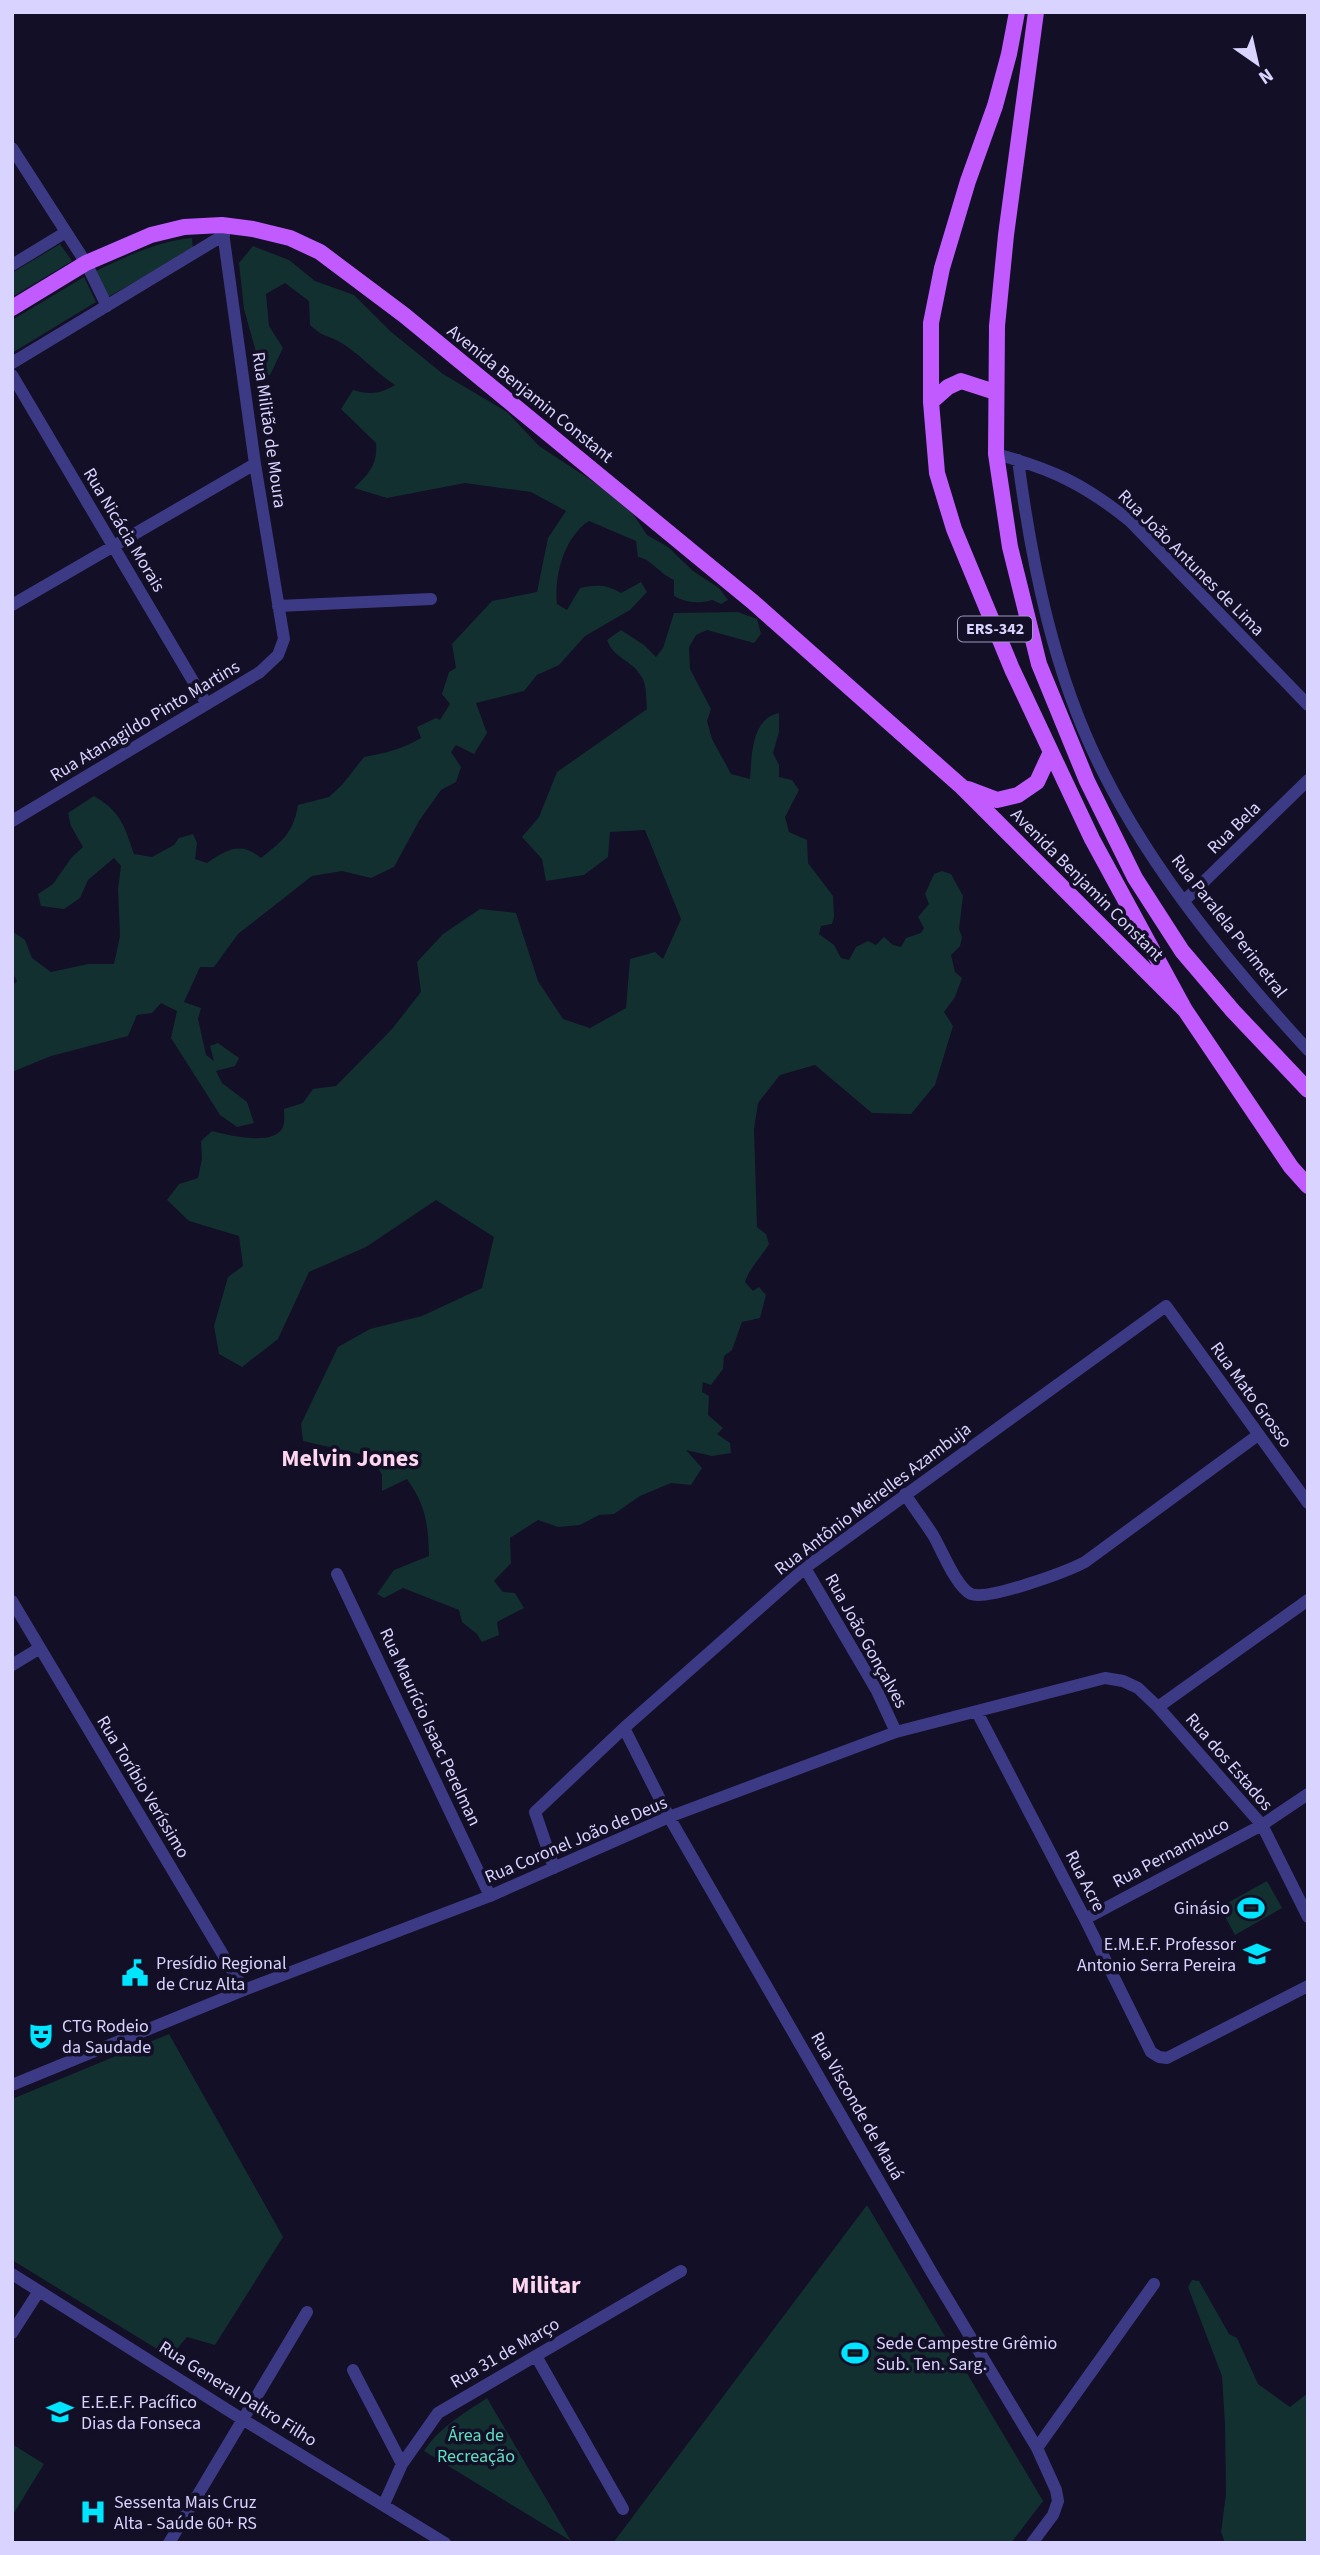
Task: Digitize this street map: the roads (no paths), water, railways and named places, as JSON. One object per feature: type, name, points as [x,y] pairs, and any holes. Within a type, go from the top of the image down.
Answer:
[{"type":"main road","name":"ERS-342","points":[[1017,12],[995,106],[968,181],[942,268],[931,323],[931,402],[937,473],[954,528],[1012,669],[1092,839],[1185,1010],[1292,1167],[1308,1186]]},
{"type":"main road","name":"ERS-342","points":[[1036,12],[1006,235],[997,326],[995,392],[996,454],[1010,547],[1039,664],[1099,805],[1135,878],[1182,951],[1233,1011],[1308,1090]]},
{"type":"main road","name":"Avenida Benjamin Constant","points":[[12,308],[86,263],[152,235],[184,227],[290,238],[320,252],[383,300],[753,601],[962,787],[1185,1010]]},
{"type":"main road","points":[[931,402],[948,387],[961,381],[995,392]]},
{"type":"main road","name":"Avenida Benjamin Constant","points":[[962,787],[998,800],[1018,795],[1037,782],[1050,754]]},
{"type":"street","points":[[12,148],[86,263],[107,306]]},
{"type":"street","points":[[12,363],[107,306],[223,230]]},
{"type":"street","name":"Rua Militão de Moura","points":[[223,230],[255,464],[284,639]]},
{"type":"street","points":[[12,265],[66,232]]},
{"type":"street","name":"Rua Nicácia Morais","points":[[12,375],[206,703]]},
{"type":"street","name":"Rua João Antunes de Lima","points":[[996,454],[1057,473],[1103,500],[1130,521],[1308,705]]},
{"type":"street","name":"Rua Paralela Perimetral","points":[[1018,460],[1028,534],[1045,608],[1070,695],[1102,772],[1184,901],[1281,1021],[1308,1050]]},
{"type":"street","points":[[12,605],[255,464]]},
{"type":"street","points":[[278,606],[431,599]]},
{"type":"street","name":"Rua Atanagildo Pinto Martins","points":[[14,815],[270,664],[278,655],[284,639]]},
{"type":"street","name":"Rua Bela","points":[[1184,901],[1308,780]]},
{"type":"street","name":"Rua Mato Grosso","points":[[1166,1306],[1308,1503]]},
{"type":"street","name":"Rua Antônio Meirelles Azambuja","points":[[554,1868],[536,1812],[624,1728],[805,1568],[1166,1306]]},
{"type":"street","points":[[905,1494],[960,1585],[971,1594],[987,1595],[1067,1571],[1085,1562],[1258,1435]]},
{"type":"street","name":"Rua João Gonçalves","points":[[805,1568],[877,1692],[896,1732]]},
{"type":"street","name":"Rua Maurício Isaac Perelman","points":[[337,1574],[490,1896]]},
{"type":"street","points":[[1158,1707],[1308,1600]]},
{"type":"street","name":"Rua Toríbio Veríssimo","points":[[12,1601],[244,1990]]},
{"type":"street","points":[[12,1665],[40,1648]]},
{"type":"street","name":"Rua Coronel João de Deus","points":[[12,2085],[244,1990],[490,1896],[669,1817],[896,1732],[1105,1678],[1123,1681],[1138,1688],[1158,1707]]},
{"type":"street","name":"Rua dos Estados","points":[[1158,1707],[1262,1825],[1308,1917]]},
{"type":"street","name":"Rua Acre","points":[[977,1712],[1086,1919],[1151,2052],[1167,2058],[1308,1986]]},
{"type":"street","name":"Rua Visconde de Mauá","points":[[624,1728],[669,1817],[932,2273],[1037,2448],[1056,2490],[1058,2501],[1054,2515],[1032,2543]]},
{"type":"street","name":"Rua Pernambuco","points":[[1086,1919],[1262,1825],[1308,1794]]},
{"type":"street","name":"Rua 31 de Março","points":[[384,2504],[402,2464],[438,2413],[681,2271]]},
{"type":"street","name":"Rua General Daltro Filho","points":[[12,2274],[445,2543]]},
{"type":"street","points":[[1037,2448],[1154,2284]]},
{"type":"street","points":[[12,2333],[38,2291]]},
{"type":"street","points":[[169,2543],[307,2312]]},
{"type":"street","points":[[536,2356],[623,2509]]},
{"type":"street","points":[[353,2370],[402,2464]]},
{"type":"place","name":"Ginásio","points":[[1251,1908]]},
{"type":"place","name":"E.M.E.F. Professor Antonio Serra Pereira","points":[[1257,1954]]},
{"type":"place","name":"Presídio Regional de Cruz Alta","points":[[135,1973]]},
{"type":"place","name":"CTG Rodeio da Saudade","points":[[41,2036]]},
{"type":"place","name":"Sede Campestre Grêmio Sub. Ten. Sarg.","points":[[855,2353]]},
{"type":"place","name":"E.E.E.F. Pacífico Dias da Fonseca","points":[[60,2412]]},
{"type":"place","name":"Sessenta Mais Cruz Alta - Saúde 60+ RS","points":[[93,2512]]},
{"type":"district","name":"Melvin Jones","points":[[350,1458]]},
{"type":"district","name":"Militar","points":[[546,2285]]},
{"type":"park label","name":"Área de Recreação","points":[[476,2445]]}]
